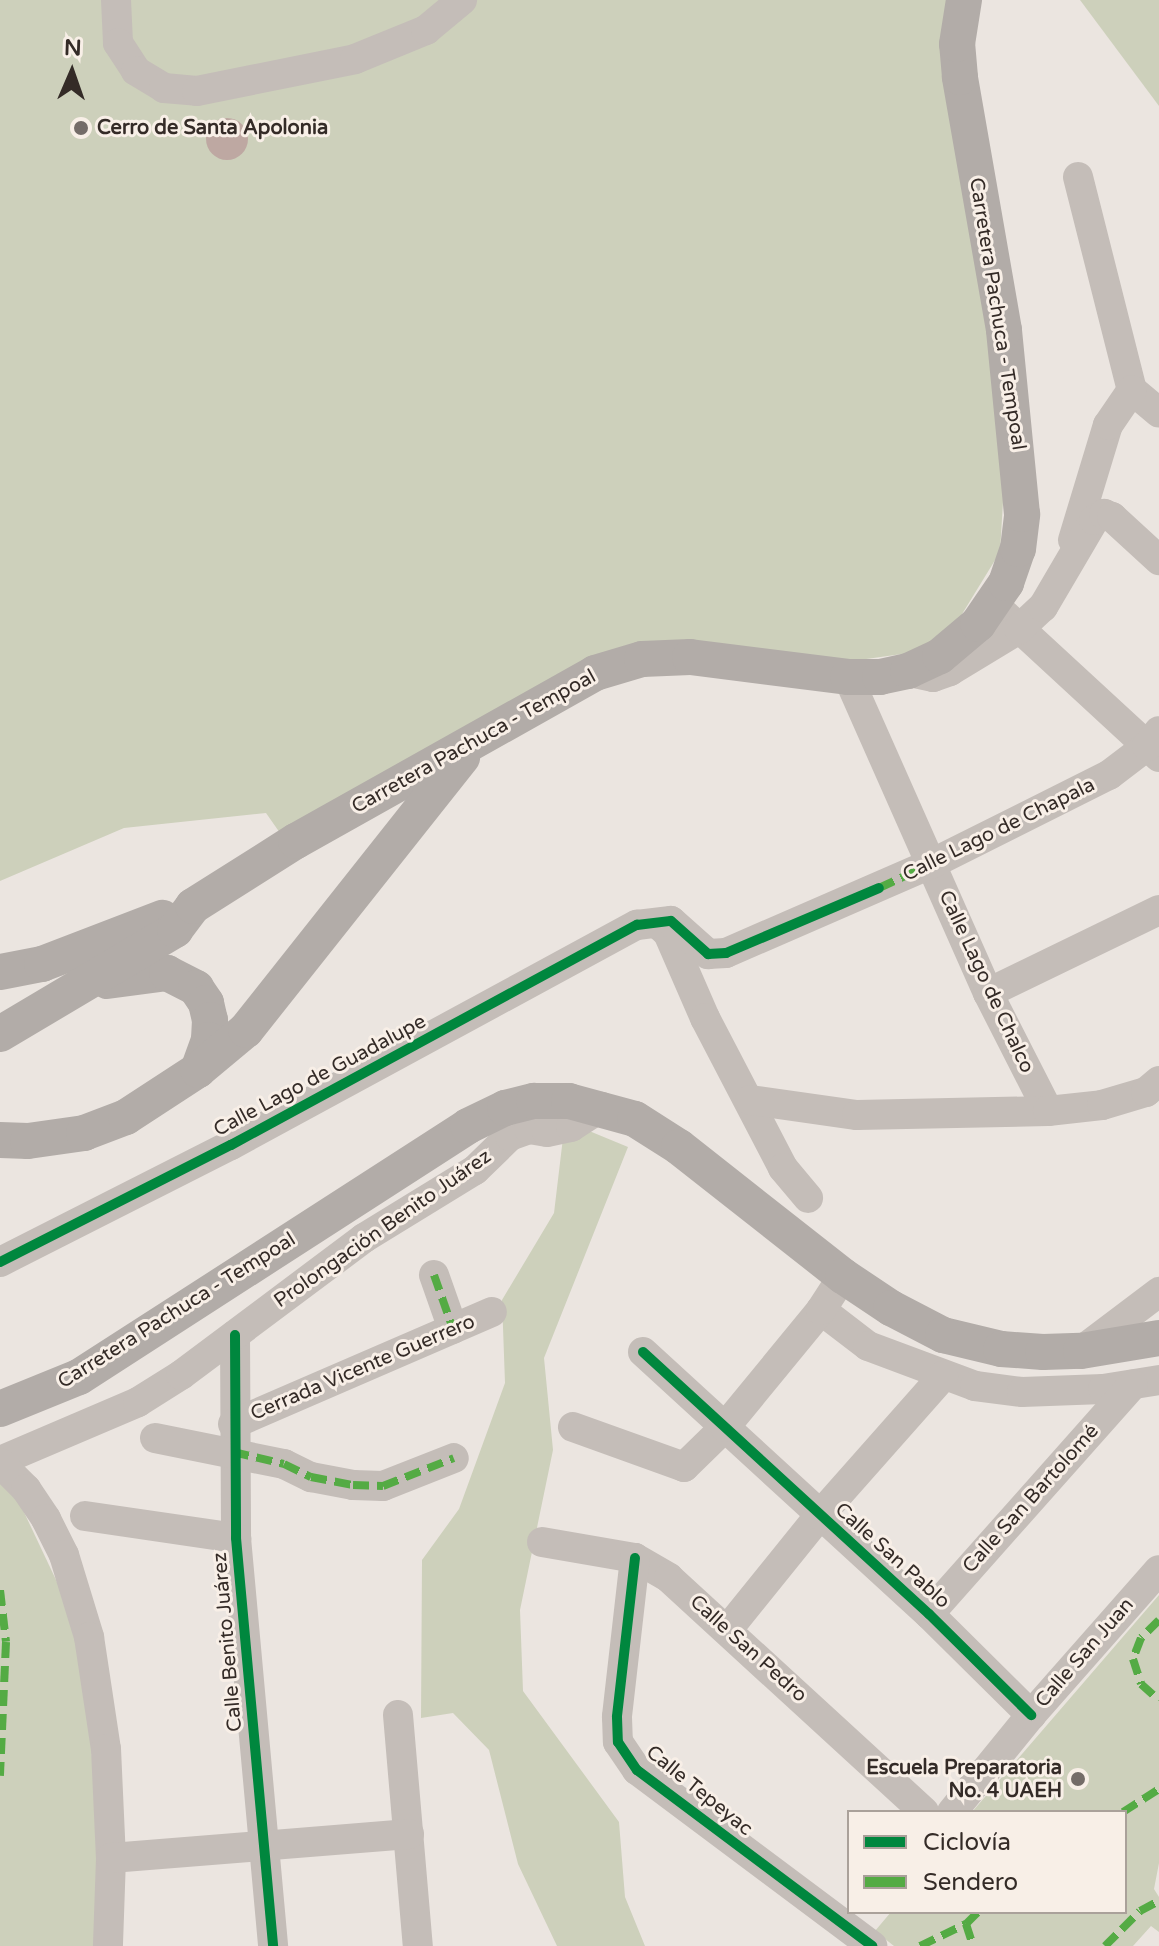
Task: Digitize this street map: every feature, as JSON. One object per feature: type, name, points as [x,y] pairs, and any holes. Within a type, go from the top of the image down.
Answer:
[{"type":"main road","name":"Carretera Pachuca - Tempoal","points":[[0,1034],[175,930],[193,906],[296,841],[595,673],[642,659],[690,657],[848,677],[880,677],[908,671],[940,656],[978,624],[1006,617],[1022,514],[1020,465],[1004,330],[960,77],[957,44],[964,0]]},
{"type":"main road","points":[[0,1140],[28,1141],[84,1133],[126,1117],[198,1070],[246,1030],[475,741]]},
{"type":"main road","points":[[0,972],[42,964],[193,906]]},
{"type":"main road","points":[[86,985],[148,973],[183,978],[206,1003],[210,1020],[209,1040],[198,1070]]},
{"type":"main road","name":"Carretera Pachuca - Tempoal","points":[[2,1400],[79,1377],[468,1126],[505,1108],[534,1101],[569,1101],[602,1107],[635,1119],[679,1147],[843,1276],[891,1308],[943,1335],[1001,1349],[1081,1351],[1159,1338]]},
{"type":"street","points":[[116,0],[118,43],[136,71],[164,88],[197,91],[355,59],[426,30],[462,0]]},
{"type":"street","points":[[1078,177],[1132,390],[1159,413]]},
{"type":"street","points":[[1065,570],[1108,425],[1132,390]]},
{"type":"street","points":[[1006,617],[1043,607],[1094,520],[1104,514],[1112,517],[1159,560]]},
{"type":"street","points":[[1006,617],[1155,744]]},
{"type":"street","name":"Calle Lago de Chalco","points":[[848,677],[988,993],[1048,1111]]},
{"type":"street","name":"Calle Lago de Chapala","points":[[657,922],[671,921],[679,925],[708,954],[726,953],[931,864],[1109,775],[1155,744]]},
{"type":"street","points":[[988,993],[1159,910]]},
{"type":"street","points":[[657,922],[668,933],[705,1018],[783,1168],[808,1198]]},
{"type":"street","name":"Calle Lago de Guadalupe","points":[[0,1262],[231,1145],[637,925],[657,922]]},
{"type":"street","points":[[750,1100],[857,1115],[1048,1111],[1102,1105],[1155,1092]]},
{"type":"street","name":"Prolongación Benito Juárez","points":[[0,1462],[138,1402],[235,1335],[364,1238],[475,1170],[510,1136],[529,1129],[547,1132],[571,1127],[602,1107]]},
{"type":"street","points":[[434,1275],[453,1329]]},
{"type":"street","points":[[573,1427],[684,1467],[725,1427],[821,1310],[843,1276]]},
{"type":"street","points":[[1081,1351],[1156,1296]]},
{"type":"street","points":[[821,1310],[868,1346],[975,1386],[1022,1392],[1103,1389],[1146,1382]]},
{"type":"street","name":"Cerrada Vicente Guerrero","points":[[233,1438],[492,1312]]},
{"type":"street","name":"Calle Benito Juárez","points":[[235,1335],[233,1438],[236,1538],[273,1946]]},
{"type":"street","name":"Calle San Pablo","points":[[643,1352],[929,1614],[1031,1715]]},
{"type":"street","points":[[728,1629],[820,1515],[943,1376]]},
{"type":"street","name":"Calle San Bartolomé","points":[[929,1614],[1146,1382]]},
{"type":"street","points":[[155,1438],[233,1438],[311,1477],[353,1485],[383,1486],[454,1458]]},
{"type":"street","points":[[0,1462],[26,1489],[46,1519],[64,1555],[89,1637],[104,1721],[111,1858],[108,1946]]},
{"type":"street","points":[[85,1516],[236,1538]]},
{"type":"street","name":"Calle San Pedro","points":[[542,1542],[635,1558],[669,1578],[922,1810]]},
{"type":"street","name":"Calle Tepeyac","points":[[635,1558],[617,1717],[618,1742],[637,1770],[866,1930]]},
{"type":"street","name":"Calle San Juan","points":[[954,1810],[1031,1715],[1159,1570]]},
{"type":"street","points":[[398,1715],[418,1946]]},
{"type":"street","points":[[111,1858],[409,1834]]},
{"type":"green space","points":[[0,0],[947,0],[995,384],[1004,485],[1000,552],[959,619],[916,652],[845,662],[689,647],[280,833],[266,813],[124,828],[0,881]]},
{"type":"green space","points":[[1080,0],[1159,0],[1159,106]]},
{"type":"green space","points":[[565,1121],[628,1147],[544,1358],[553,1450],[520,1610],[523,1691],[619,1822],[625,1897],[645,1946],[557,1946],[518,1864],[489,1750],[453,1713],[421,1718],[422,1560],[459,1509],[505,1383],[502,1300],[554,1213]]},
{"type":"green space","points":[[0,1470],[5,1472],[83,1637],[106,1946],[0,1946]]},
{"type":"green space","name":"Escuela Preparatoria No. 4 UAEH","points":[[1159,1595],[1159,1863],[1154,1889],[1159,1897],[1159,1932],[1151,1926],[1133,1946],[894,1946],[875,1931],[889,1914],[1127,1914],[1127,1810],[974,1810]]},
{"type":"building","points":[[227,118],[242,124],[248,139],[242,154],[227,160],[212,154],[206,139],[212,124]]},
{"type":"marked path","points":[[879,888],[931,864]]},
{"type":"marked path","points":[[434,1275],[453,1329]]},
{"type":"marked path","points":[[233,1452],[284,1464],[311,1477],[353,1485],[383,1486],[454,1458]]},
{"type":"marked path","points":[[0,1590],[6,1642],[0,1776]]},
{"type":"marked path","points":[[1159,1620],[1141,1638],[1133,1659],[1141,1684],[1159,1700]]},
{"type":"marked path","points":[[1126,1810],[1159,1789]]},
{"type":"marked path","points":[[1105,1946],[1140,1911],[1159,1901]]},
{"type":"marked path","points":[[920,1946],[966,1924],[976,1914]]},
{"type":"marked path","points":[[966,1924],[973,1946]]},
{"type":"cycle path","points":[[0,1262],[231,1145],[637,925],[671,921],[708,954],[726,953],[879,888]]},
{"type":"cycle path","points":[[235,1335],[236,1538],[273,1946]]},
{"type":"cycle path","points":[[643,1352],[929,1614],[1031,1715]]},
{"type":"cycle path","points":[[635,1558],[617,1717],[618,1742],[637,1770],[872,1946]]},
{"type":"place","name":"Cerro de Santa Apolonia","points":[[81,128]]},
{"type":"place","name":"Escuela Preparatoria No. 4 UAEH","points":[[1078,1779]]}]
